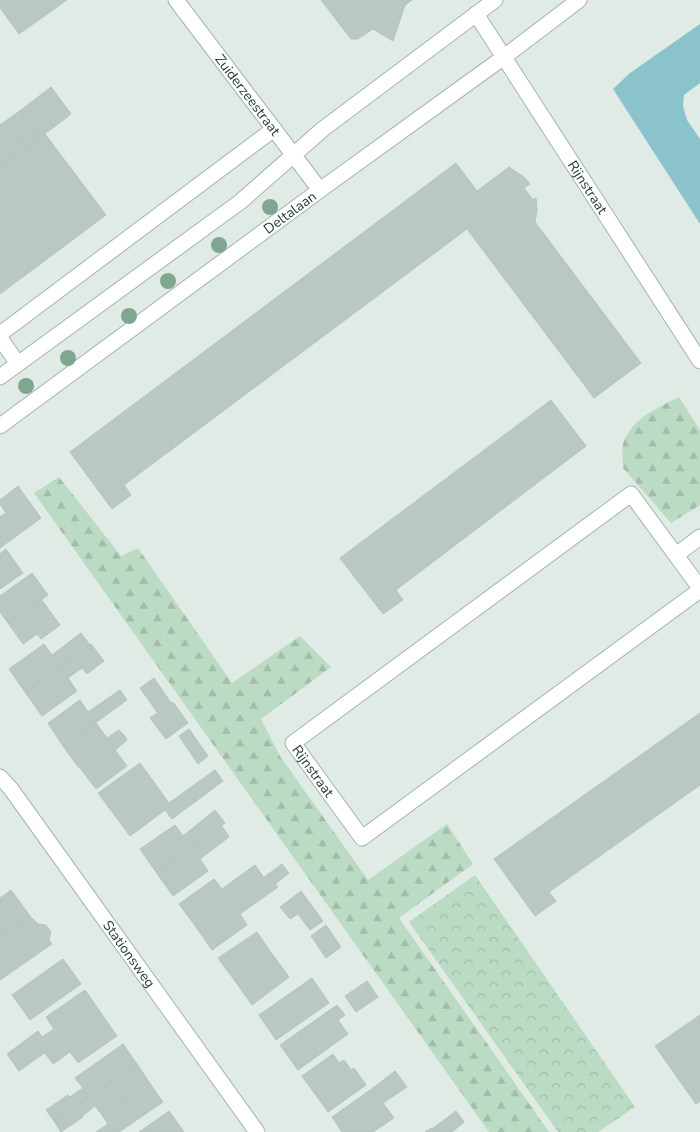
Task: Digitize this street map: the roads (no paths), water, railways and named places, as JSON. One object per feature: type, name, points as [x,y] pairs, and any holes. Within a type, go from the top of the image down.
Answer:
[{"type":"street","name":"Zuiderzeestraat","points":[[176,0],[320,190]]},
{"type":"street","points":[[0,377],[240,202],[323,129],[495,0]]},
{"type":"street","name":"Deltalaan","points":[[0,426],[579,0]]},
{"type":"street","name":"Rijnstraat","points":[[476,14],[700,361]]},
{"type":"street","points":[[0,334],[274,128]]},
{"type":"street","points":[[0,338],[18,364]]},
{"type":"street","name":"Rijnstraat","points":[[631,494],[700,589],[362,838],[293,743],[631,494]]},
{"type":"street","points":[[676,555],[700,537]]},
{"type":"street","name":"Stationsweg","points":[[0,776],[12,789],[256,1132]]},
{"type":"water","points":[[700,24],[700,83],[684,95],[683,106],[687,120],[700,139],[700,224],[613,89],[630,73]]}]
